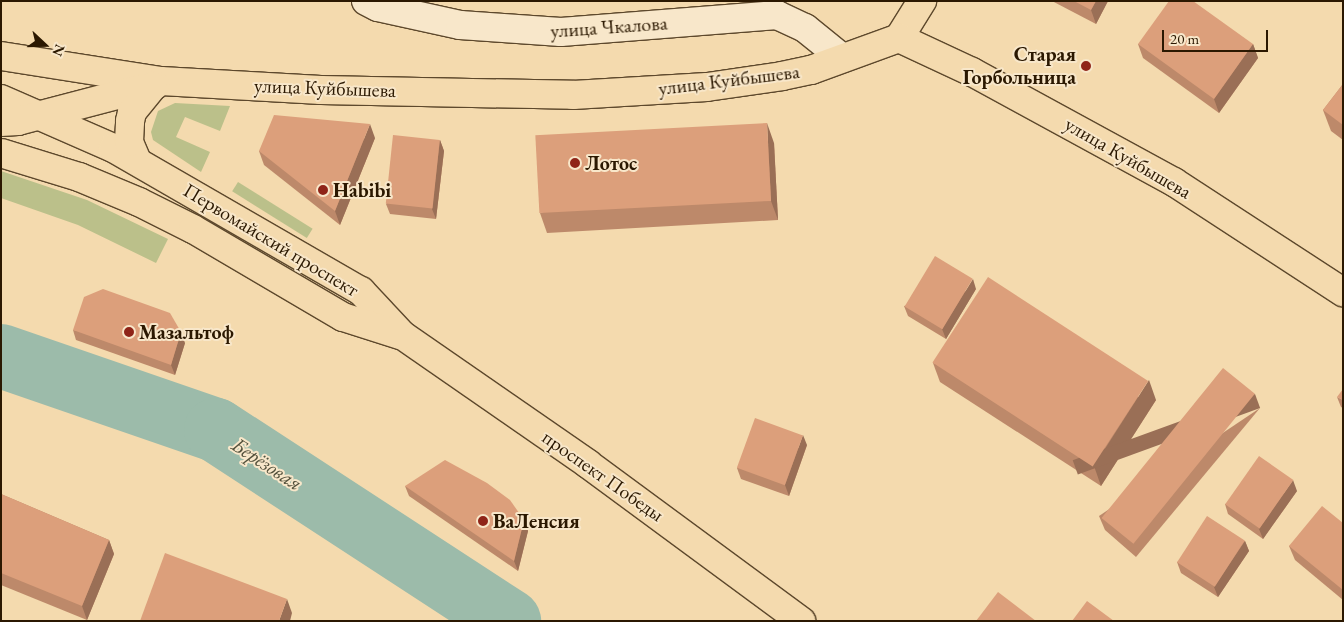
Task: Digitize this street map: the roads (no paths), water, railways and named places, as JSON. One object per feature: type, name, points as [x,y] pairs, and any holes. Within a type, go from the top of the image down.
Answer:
[{"type":"main road","points":[[899,38],[922,1]]},
{"type":"main road","name":"улица Куйбышева","points":[[1,56],[157,83],[321,90],[573,95],[716,85],[782,76],[899,38],[972,72],[1174,182],[1343,292]]},
{"type":"main road","name":"улица Куйбышева","points":[[1,122],[41,115],[157,83]]},
{"type":"main road","points":[[137,161],[129,142],[130,121],[157,83]]},
{"type":"main road","name":"Первомайский проспект","points":[[1,99],[41,115],[137,161],[361,291],[402,335]]},
{"type":"main road","name":"Первомайский проспект","points":[[1,154],[79,177],[139,202],[193,229],[343,317],[402,335]]},
{"type":"main road","name":"проспект Победы","points":[[402,335],[596,470],[801,621]]},
{"type":"street","name":"улица Чкалова","points":[[366,1],[378,7],[460,25],[561,32],[777,15],[804,28],[842,58]]},
{"type":"waterway","name":"Берёзовая","points":[[1,356],[216,430],[509,621]]},
{"type":"place","name":"Старая Горбольница","points":[[1086,66]]},
{"type":"place","name":"Лотос","points":[[575,163]]},
{"type":"place","name":"Habibi","points":[[323,190]]},
{"type":"place","name":"Мазальтоф","points":[[129,332]]},
{"type":"place","name":"ВаЛенсия","points":[[483,521]]}]
